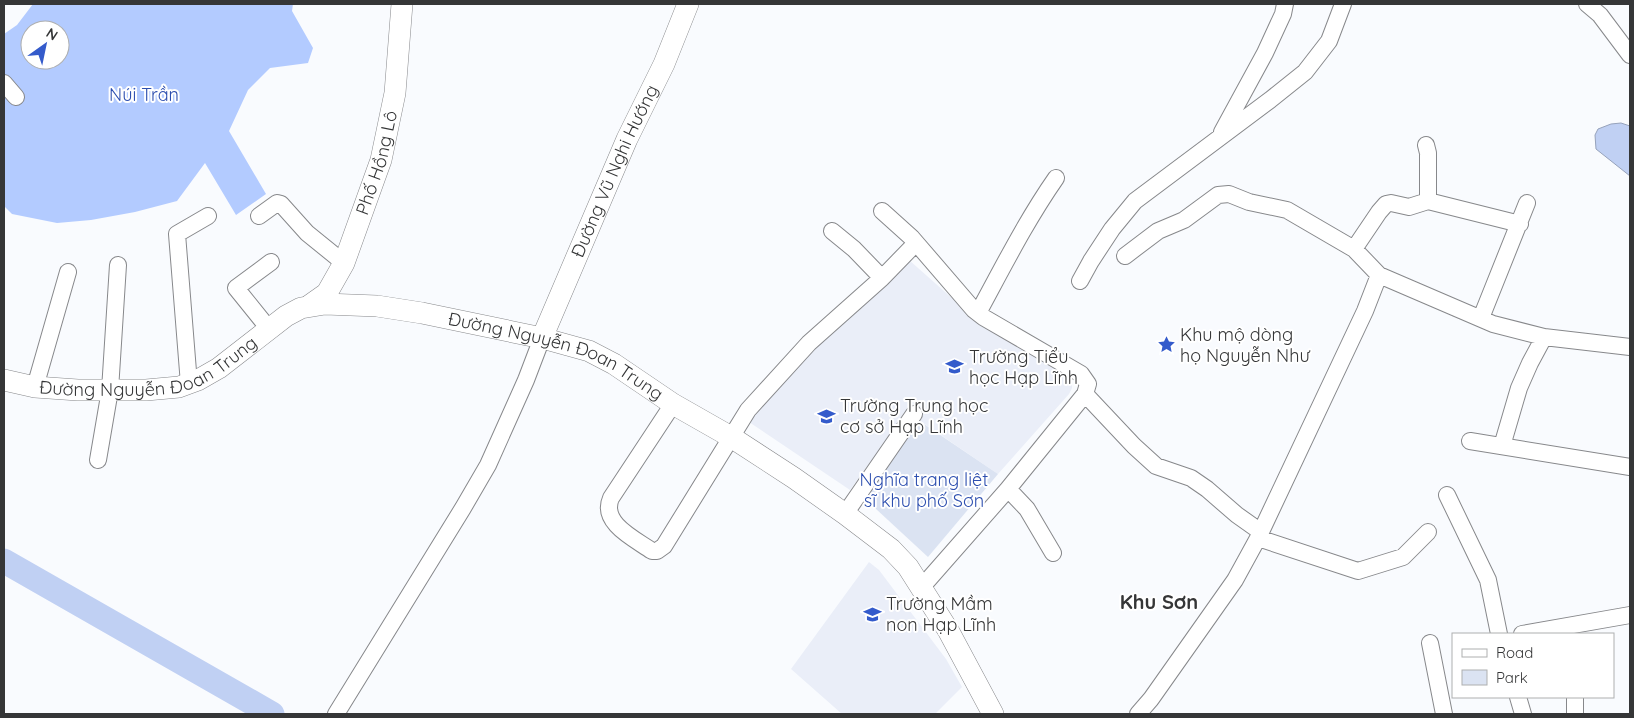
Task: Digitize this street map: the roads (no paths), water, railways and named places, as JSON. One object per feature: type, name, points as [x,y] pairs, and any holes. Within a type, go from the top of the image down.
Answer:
[{"type":"street","name":"Phố Hồng Lô","points":[[310,305],[327,293],[344,263],[382,160],[395,93],[402,4]]},
{"type":"street","name":"Đường Vũ Nghi Hướng","points":[[542,338],[627,139],[664,64],[688,4]]},
{"type":"street","points":[[1220,137],[1271,40],[1283,14],[1285,4]]},
{"type":"street","points":[[1080,281],[1112,229],[1134,201],[1305,72],[1329,41],[1334,24],[1344,4]]},
{"type":"street","points":[[1587,4],[1600,15],[1630,55]]},
{"type":"street","points":[[4,83],[16,97]]},
{"type":"street","points":[[1426,145],[1428,153],[1428,201]]},
{"type":"street","points":[[978,313],[1038,203],[1056,178]]},
{"type":"street","points":[[1125,256],[1158,232],[1184,220],[1218,195],[1229,194],[1257,204],[1287,210],[1354,249],[1379,275],[1493,324],[1544,337],[1630,348]]},
{"type":"street","points":[[1354,249],[1378,212],[1386,204],[1391,203],[1409,207],[1428,201],[1520,224]]},
{"type":"street","points":[[259,216],[277,203],[281,204],[307,233],[344,263]]},
{"type":"street","points":[[1481,318],[1527,203]]},
{"type":"street","points":[[882,212],[916,243],[978,313],[1081,374],[1088,384],[1085,394],[1008,489],[921,588]]},
{"type":"street","points":[[189,384],[177,234],[208,216]]},
{"type":"street","points":[[832,231],[854,249],[882,278]]},
{"type":"street","points":[[673,404],[611,498],[608,508],[613,522],[652,551],[657,551],[664,546],[748,410],[809,343],[882,278],[916,243]]},
{"type":"street","points":[[269,329],[236,288],[271,262]]},
{"type":"street","points":[[98,460],[110,390],[118,266]]},
{"type":"street","points":[[35,387],[68,272]]},
{"type":"street","points":[[1138,714],[1151,699],[1235,580],[1259,535],[1365,311],[1379,275]]},
{"type":"street","name":"Đường Nguyễn Đoan Trung","points":[[4,380],[35,387],[110,390],[170,388],[189,384],[219,368],[286,316],[310,305],[336,303],[402,309],[542,338],[601,356],[673,404],[731,437],[845,514],[891,549],[908,568],[962,654],[993,714]]},
{"type":"street","points":[[1502,446],[1519,388],[1544,337]]},
{"type":"street","points":[[336,714],[464,508],[488,465],[526,380],[542,338]]},
{"type":"street","points":[[1085,394],[1134,446],[1156,466],[1191,478],[1259,535],[1358,571],[1403,557],[1428,532]]},
{"type":"street","points":[[845,514],[914,414]]},
{"type":"street","points":[[1470,441],[1630,467]]},
{"type":"street","points":[[1008,489],[1027,508],[1054,553]]},
{"type":"street","points":[[1447,495],[1488,580],[1499,633]]},
{"type":"street","points":[[1533,633],[1575,629],[1630,615]]},
{"type":"street","points":[[1430,643],[1444,714]]},
{"type":"street","points":[[1518,698],[1523,714]]},
{"type":"street","points":[[1575,698],[1575,714]]},
{"type":"waterway","points":[[4,561],[272,714]]},
{"type":"place","name":"Khu mộ dòng họ Nguyễn Như","points":[[1166,345]]},
{"type":"place","name":"Trường Tiểu học Hạp Lĩnh","points":[[955,367]]},
{"type":"place","name":"Trường Trung học cơ sở Hạp Lĩnh","points":[[826,416]]},
{"type":"place","name":"Trường Mầm non Hạp Lĩnh","points":[[872,614]]},
{"type":"district","name":"Khu Sơn","points":[[1159,602]]},
{"type":"park label","name":"Núi Trần","points":[[144,95]]},
{"type":"park label","name":"Nghĩa trang liệt sĩ khu phố Sơn","points":[[924,490]]}]
